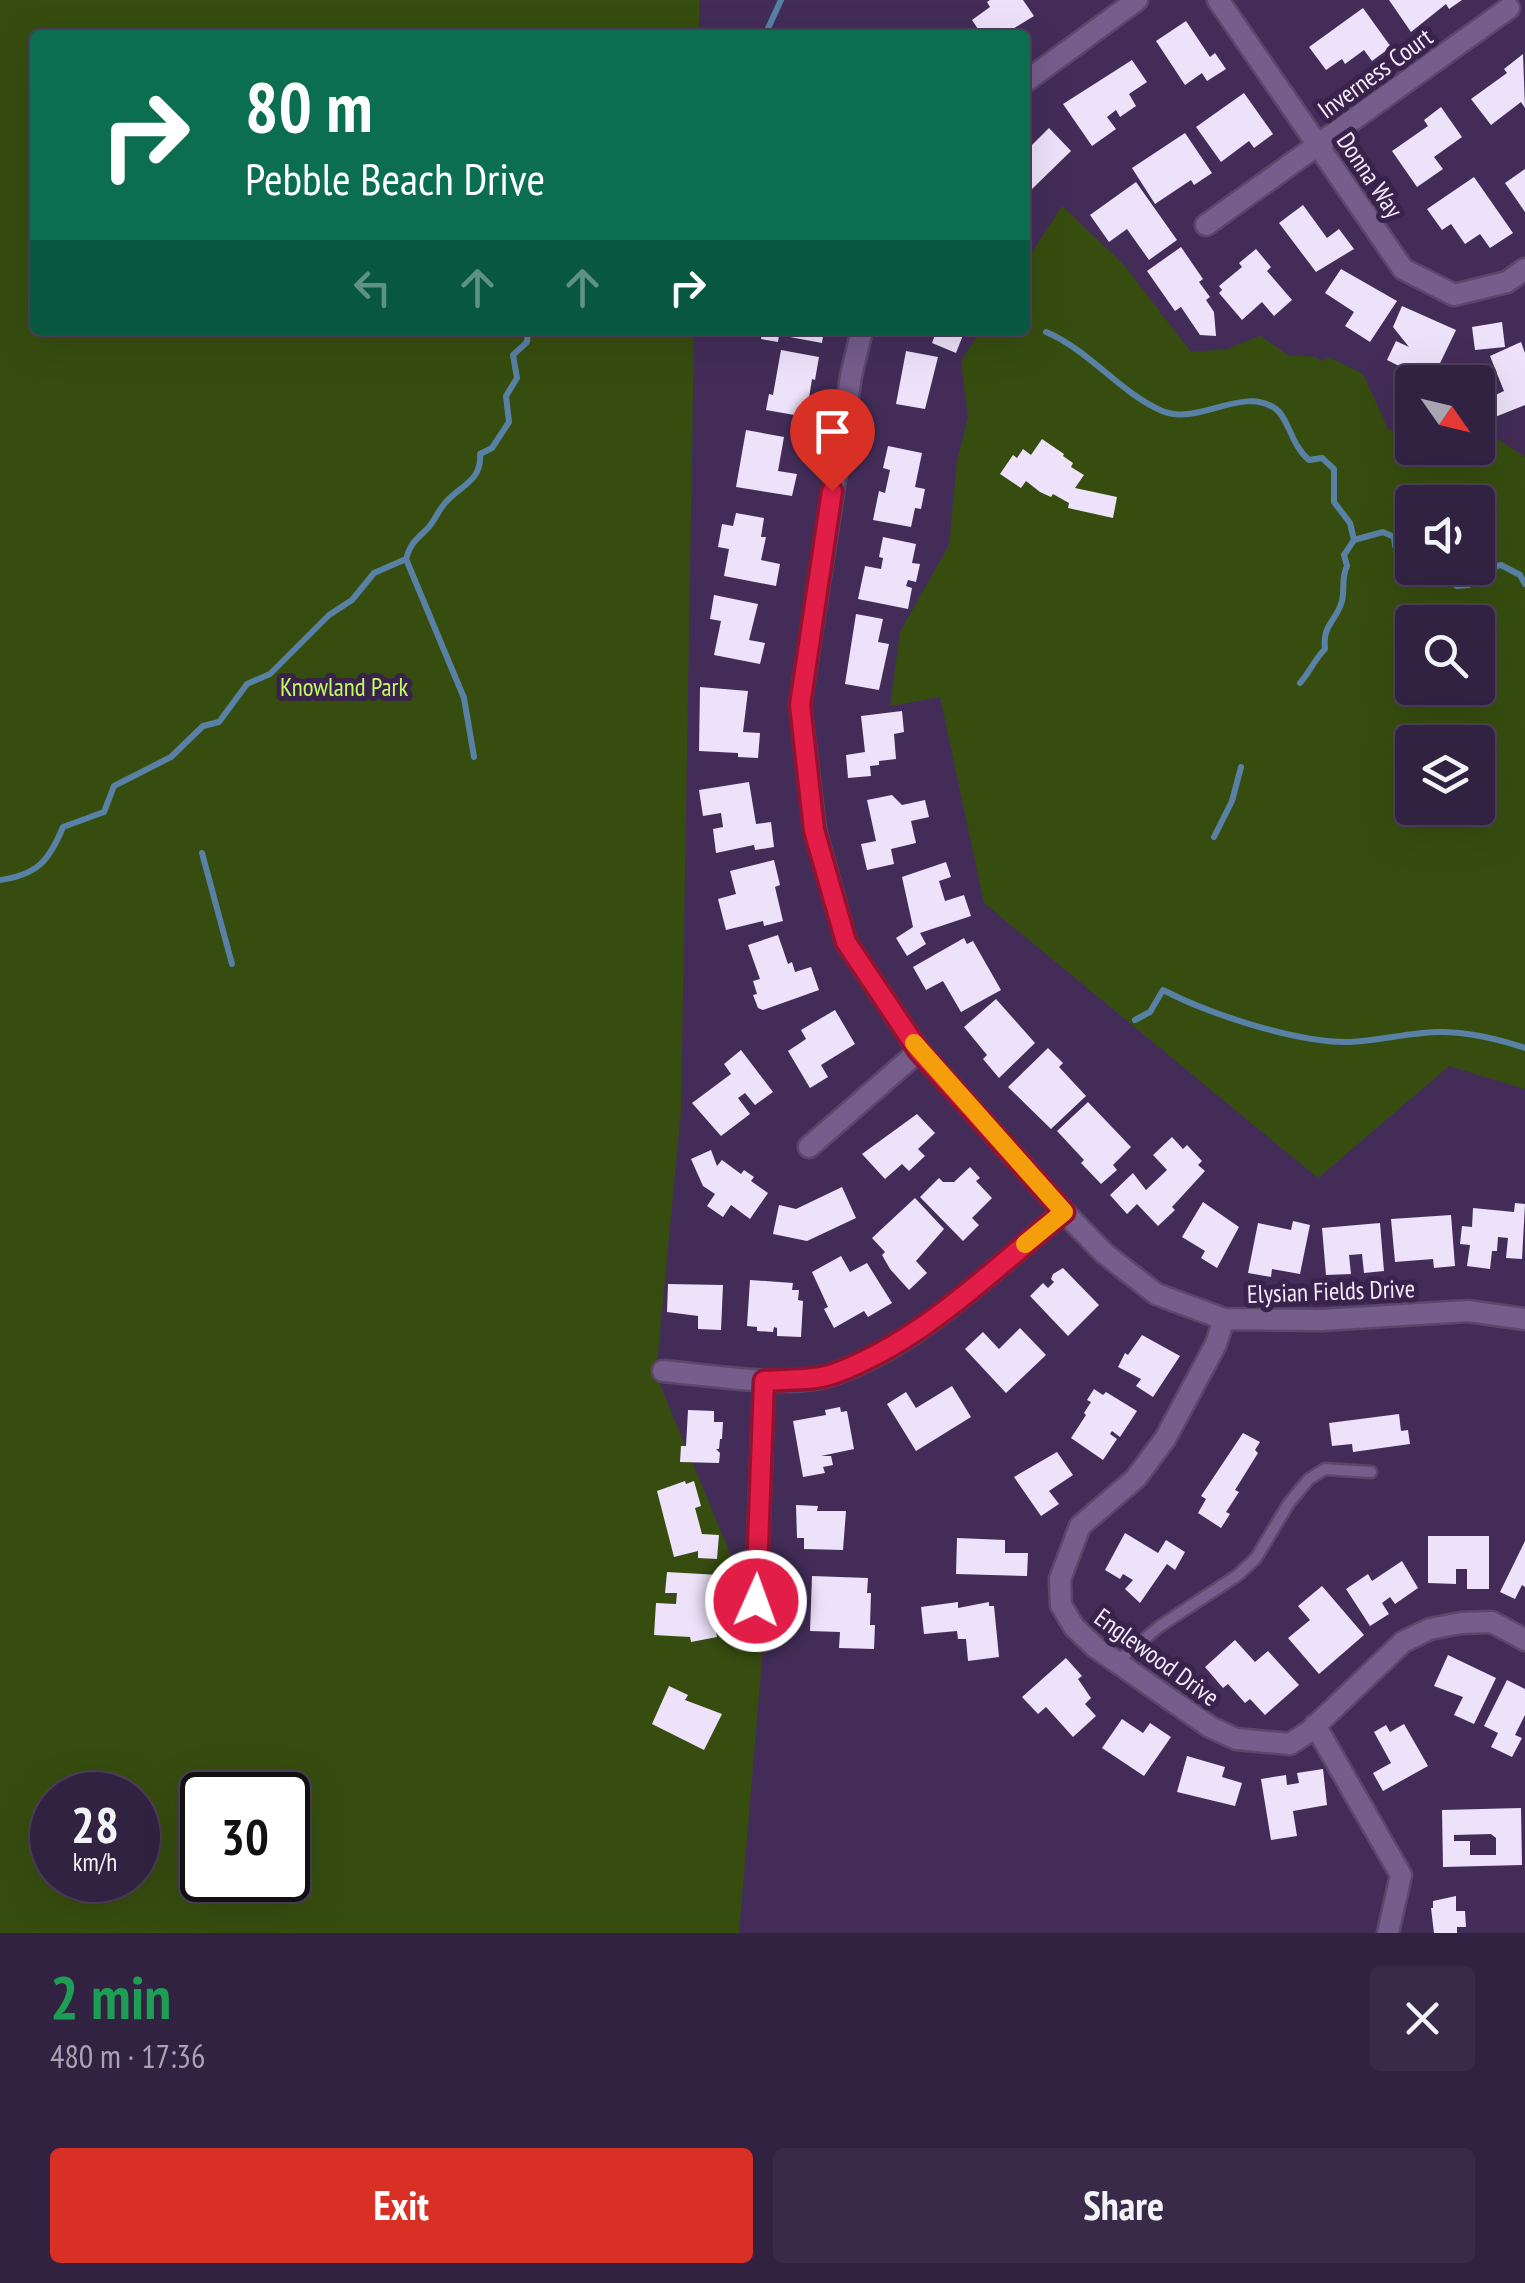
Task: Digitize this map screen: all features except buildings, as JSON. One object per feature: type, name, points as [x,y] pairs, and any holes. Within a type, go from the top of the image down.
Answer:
[{"type":"street","points":[[1030,78],[1137,0]]},
{"type":"street","name":"Donna Way","points":[[1218,0],[1404,270],[1454,296],[1507,282],[1525,269]]},
{"type":"street","name":"Inverness Court","points":[[1206,226],[1509,8]]},
{"type":"street","name":"Elysian Fields Drive","points":[[861,335],[848,393],[800,705],[814,830],[846,942],[919,1051],[1064,1212],[1104,1253],[1156,1294],[1224,1319],[1321,1320],[1468,1311],[1525,1319]]},
{"type":"street","points":[[809,1147],[919,1051]]},
{"type":"street","points":[[663,1371],[764,1381],[829,1376],[890,1347],[971,1290],[1064,1212]]},
{"type":"street","name":"Englewood Drive","points":[[1224,1319],[1216,1344],[1164,1440],[1136,1478],[1080,1526],[1060,1579],[1061,1605],[1074,1627],[1210,1727],[1236,1739],[1290,1744],[1316,1726],[1404,1642],[1430,1629],[1492,1622],[1525,1640]]},
{"type":"street","points":[[764,1381],[756,1601],[766,1631]]},
{"type":"street","points":[[1316,1726],[1401,1875],[1388,1933]]},
{"type":"lane","points":[[1117,1662],[1160,1626],[1238,1575],[1256,1558],[1289,1503],[1309,1479],[1325,1469],[1371,1472]]},
{"type":"green space","name":"Knowland Park","points":[[0,0],[699,0],[699,30],[30,30],[30,335],[694,335],[681,1110],[656,1375],[764,1635],[739,1933],[0,1933]]},
{"type":"green space","points":[[1062,206],[1124,265],[1191,352],[1227,349],[1260,336],[1288,355],[1316,357],[1321,361],[1329,357],[1363,374],[1388,429],[1395,432],[1395,465],[1495,465],[1495,437],[1525,457],[1525,1089],[1449,1066],[1318,1178],[984,903],[940,697],[890,706],[900,632],[949,545],[957,461],[968,417],[961,361],[978,335],[1030,335],[1030,255]]},
{"type":"waterway","points":[[767,30],[781,0]]},
{"type":"waterway","points":[[1046,332],[1162,411],[1190,414],[1249,401],[1276,409],[1303,454],[1309,460],[1322,458],[1334,469],[1334,502],[1350,523],[1354,540]]},
{"type":"waterway","points":[[406,559],[412,545],[444,505],[474,477],[480,454],[492,448],[509,422],[506,396],[517,378],[513,355],[527,342],[528,335]]},
{"type":"waterway","points":[[1300,683],[1325,649],[1327,629],[1342,601],[1347,566],[1344,555],[1354,540],[1383,532],[1394,537],[1395,546]]},
{"type":"waterway","points":[[406,559],[464,698],[474,757]]},
{"type":"waterway","points":[[0,880],[33,870],[47,857],[63,827],[104,812],[114,786],[171,757],[203,726],[219,722],[247,684],[270,674],[329,615],[352,600],[374,573],[406,559]]},
{"type":"waterway","points":[[1495,567],[1501,565],[1520,575],[1525,584]]},
{"type":"waterway","points":[[1456,585],[1469,585]]},
{"type":"waterway","points":[[1214,837],[1232,801],[1241,767]]},
{"type":"waterway","points":[[202,853],[232,964]]},
{"type":"waterway","points":[[1135,1020],[1150,1012],[1163,990],[1228,1017],[1304,1038],[1349,1042],[1452,1032],[1525,1048]]},
{"type":"slow traffic","points":[[914,1043],[1064,1212],[1025,1244]]},
{"type":"route","points":[[756,1601],[764,1381],[829,1376],[890,1347],[971,1290],[1064,1212],[919,1051],[846,942],[814,830],[800,705],[832,491]]}]
